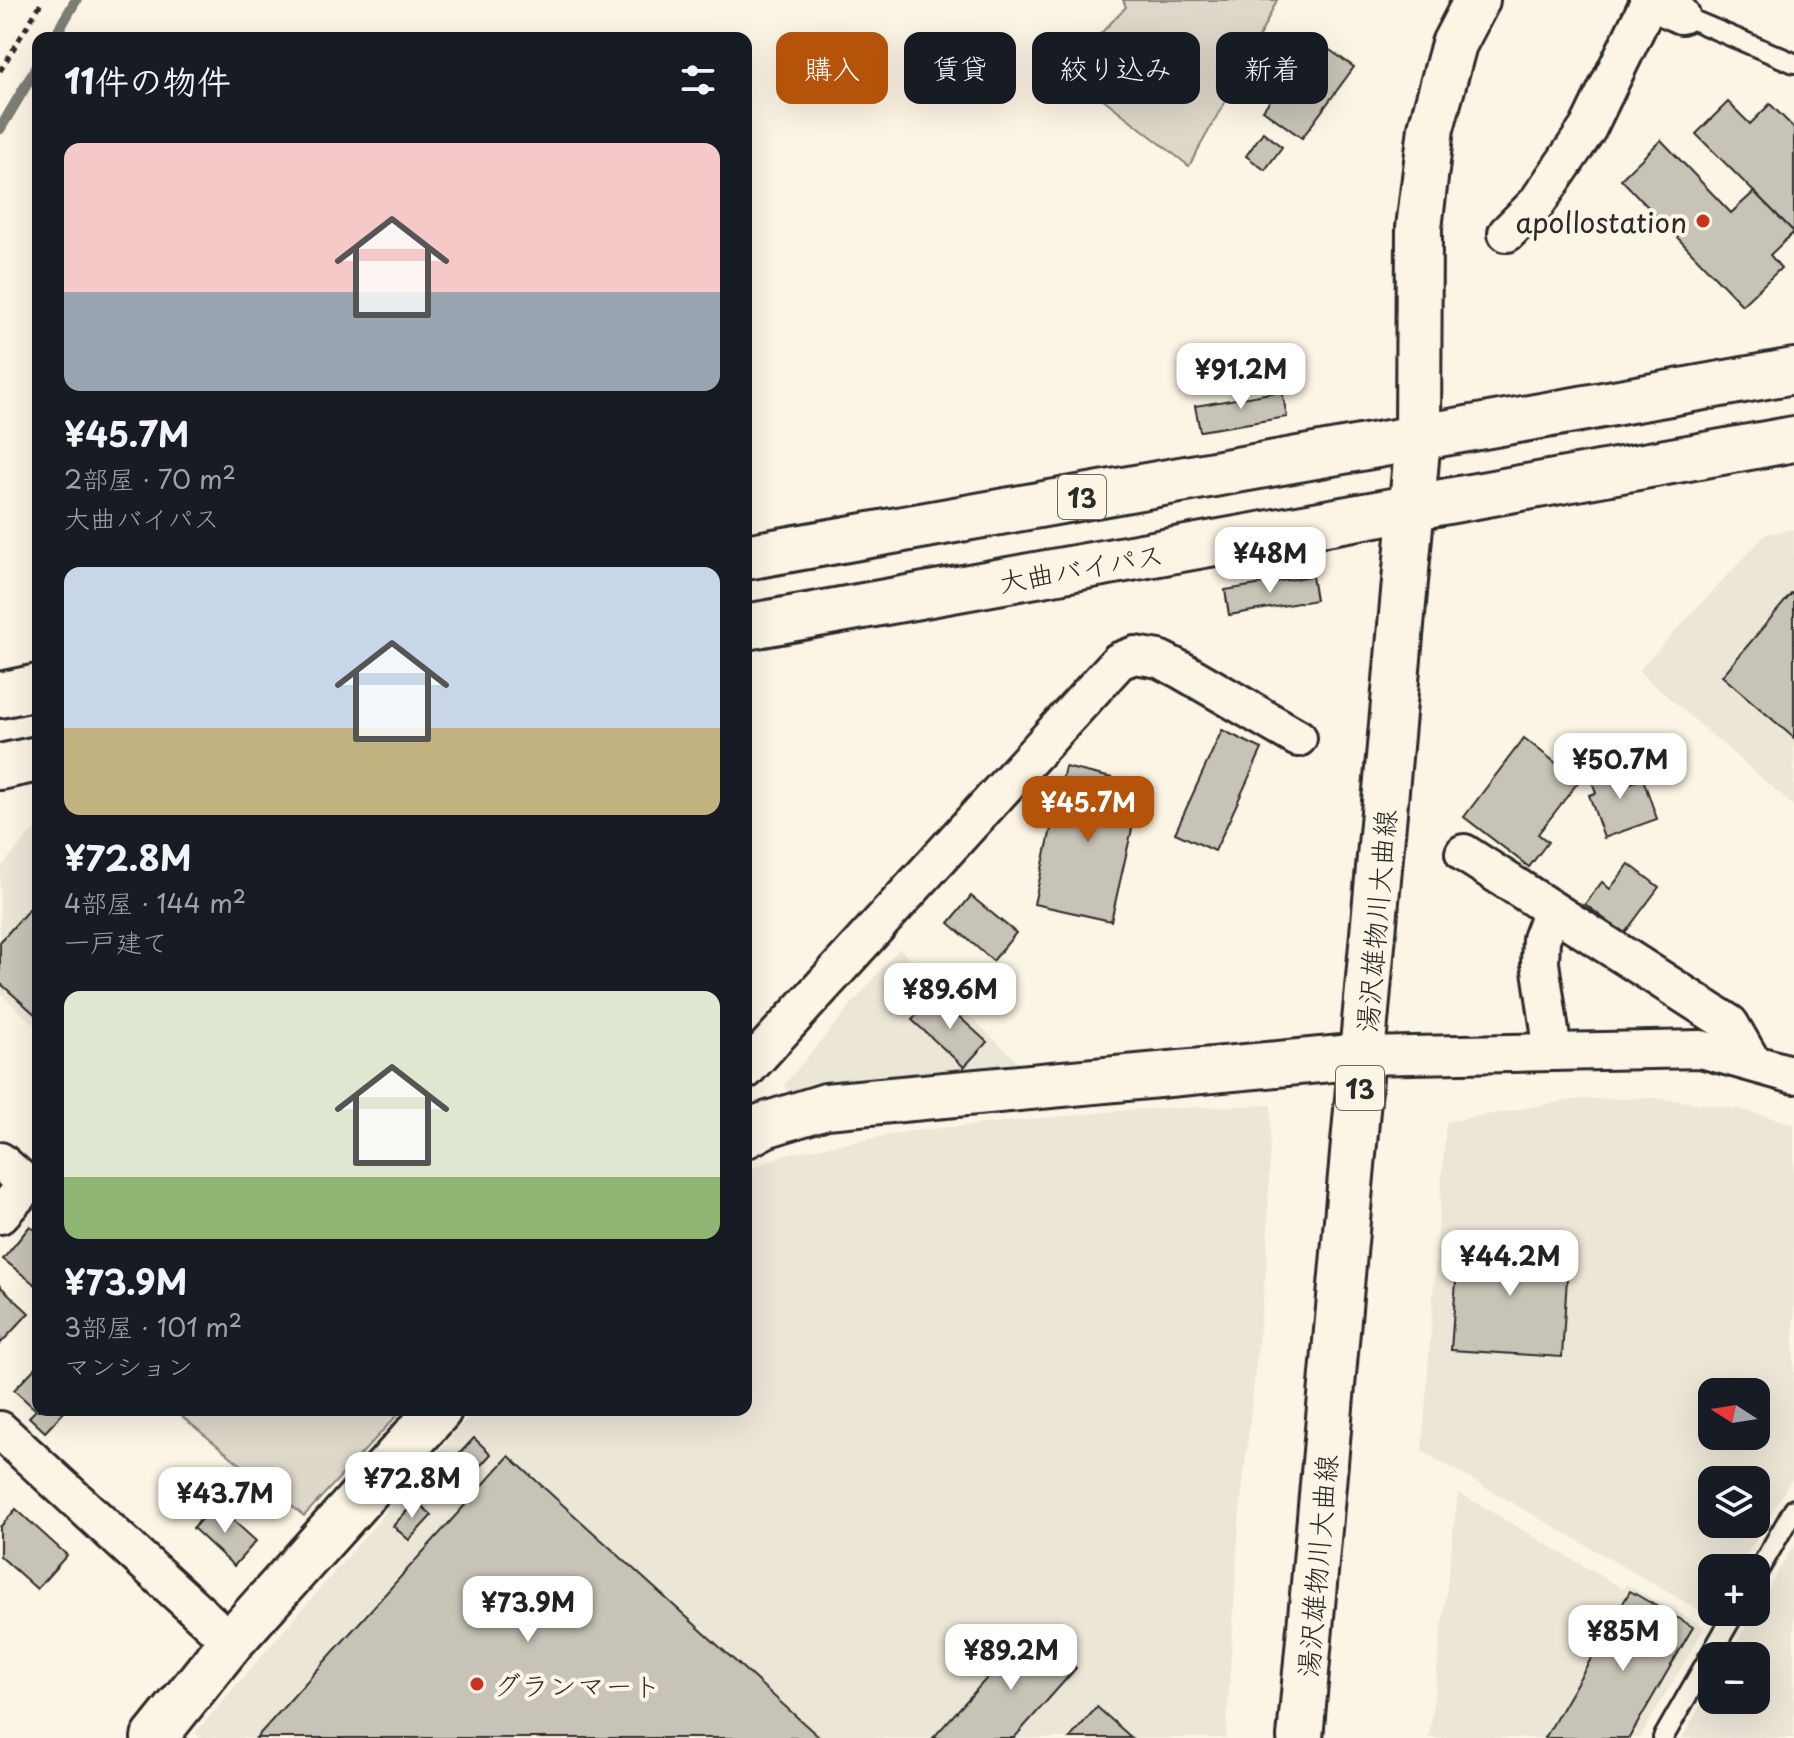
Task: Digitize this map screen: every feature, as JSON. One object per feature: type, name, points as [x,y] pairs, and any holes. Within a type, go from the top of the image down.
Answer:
[{"type":"main road","name":"湯沢雄物川大曲線","points":[[1300,1738],[1418,438],[1419,228],[1431,128],[1454,44],[1477,0]]},
{"type":"main road","name":"13","points":[[752,556],[1794,371]]},
{"type":"main road","name":"大曲バイパス","points":[[752,626],[1794,439]]},
{"type":"main road","points":[[0,695],[32,688]]},
{"type":"main road","points":[[0,767],[32,760]]},
{"type":"main road","points":[[752,1132],[826,1106],[1363,1056]]},
{"type":"main road","points":[[157,1737],[231,1642],[434,1416]]},
{"type":"street","points":[[1507,233],[1536,204],[1588,128],[1657,4]]},
{"type":"street","points":[[752,1063],[1119,661],[1135,655],[1159,659],[1298,738]]},
{"type":"street","points":[[1464,853],[1730,1024],[1752,1062]]},
{"type":"street","points":[[1552,910],[1541,939],[1540,963],[1553,1052]]},
{"type":"street","points":[[1363,1056],[1701,1049],[1794,1075]]},
{"type":"street","points":[[0,1161],[27,1185],[0,1215]]},
{"type":"street","points":[[0,1430],[231,1642]]},
{"type":"lane","points":[[1657,4],[1794,63]]},
{"type":"lane","points":[[1768,1554],[1794,1509]]},
{"type":"lane","points":[[1663,1738],[1727,1626]]},
{"type":"path","points":[[0,71],[43,0]]},
{"type":"shaded area","points":[[1123,0],[1277,0],[1262,32],[1216,32],[1216,104],[1224,104],[1189,166],[1110,104],[1200,104],[1200,32],[1102,32],[1126,7]]},
{"type":"shaded area","points":[[1794,529],[1794,806],[1638,671],[1766,534]]},
{"type":"shaded area","points":[[32,832],[32,1022],[0,993],[0,868]]},
{"type":"shaded area","points":[[899,948],[1026,1070],[791,1097],[784,1085]]},
{"type":"shaded area","points":[[1657,1098],[1740,1109],[1794,1124],[1794,1475],[1770,1516],[1770,1466],[1698,1466],[1698,1538],[1757,1538],[1747,1554],[1698,1554],[1698,1610],[1422,1451],[1446,1122],[1579,1099]]},
{"type":"shaded area","points":[[1271,1105],[1267,1261],[1239,1521],[1226,1738],[201,1738],[195,1733],[469,1416],[752,1416],[752,1168],[786,1154],[911,1131],[1137,1109]]},
{"type":"shaded area","points":[[181,1416],[396,1416],[304,1516]]},
{"type":"shaded area","points":[[1458,1492],[1623,1589],[1626,1584],[1698,1623],[1698,1626],[1705,1627],[1640,1738],[1429,1738]]},
{"type":"shaded area","points":[[1794,1544],[1794,1738],[1682,1738],[1698,1710],[1698,1714],[1770,1714],[1770,1642],[1737,1642],[1746,1626],[1770,1626],[1770,1585]]},
{"type":"building","points":[[1328,49],[1354,67],[1328,102]]},
{"type":"building","points":[[1728,102],[1750,124],[1770,104],[1794,128],[1794,232],[1696,134]]},
{"type":"building","points":[[1267,104],[1327,104],[1302,138],[1263,110]]},
{"type":"building","points":[[1263,132],[1282,147],[1265,170],[1246,156]]},
{"type":"building","points":[[1661,140],[1731,213],[1754,192],[1794,232],[1770,255],[1781,268],[1742,305],[1621,179]]},
{"type":"building","points":[[1282,391],[1287,417],[1200,431],[1195,406]]},
{"type":"building","points":[[1312,576],[1316,600],[1229,615],[1225,590]]},
{"type":"building","points":[[1792,593],[1794,595],[1794,738],[1722,676]]},
{"type":"building","points":[[1222,730],[1262,749],[1215,851],[1175,833]]},
{"type":"building","points":[[1524,738],[1579,781],[1538,834],[1548,842],[1529,867],[1464,817]]},
{"type":"building","points":[[1622,762],[1630,783],[1643,779],[1657,819],[1604,838],[1589,795],[1596,793],[1589,773]]},
{"type":"building","points":[[1065,767],[1142,785],[1111,921],[1034,904]]},
{"type":"building","points":[[1629,864],[1659,887],[1624,934],[1585,904],[1602,882],[1610,889]]},
{"type":"building","points":[[971,896],[1016,933],[993,961],[949,923]]},
{"type":"building","points":[[32,906],[32,1012],[0,983],[0,942]]},
{"type":"building","points":[[935,995],[987,1042],[964,1067],[912,1020]]},
{"type":"building","points":[[30,1226],[32,1228],[32,1282],[3,1259]]},
{"type":"building","points":[[1459,1239],[1569,1246],[1562,1357],[1451,1350]]},
{"type":"building","points":[[0,1286],[29,1313],[0,1344]]},
{"type":"building","points":[[32,1371],[32,1406],[14,1390]]},
{"type":"building","points":[[32,1414],[60,1416],[45,1432],[29,1417]]},
{"type":"building","points":[[474,1438],[491,1454],[463,1485],[446,1468]]},
{"type":"building","points":[[509,1456],[820,1738],[256,1738]]},
{"type":"building","points":[[416,1501],[432,1515],[409,1540],[393,1526]]},
{"type":"building","points":[[215,1504],[256,1541],[234,1566],[193,1528]]},
{"type":"building","points":[[16,1509],[67,1555],[37,1589],[0,1556],[0,1527]]},
{"type":"building","points":[[1630,1591],[1693,1627],[1629,1738],[1545,1738]]},
{"type":"building","points":[[1032,1628],[1076,1668],[1014,1738],[933,1738]]},
{"type":"building","points":[[1097,1707],[1132,1738],[1070,1738]]},
{"type":"waterway","points":[[57,32],[76,0]]},
{"type":"waterway","points":[[0,129],[32,75]]},
{"type":"place","name":"apollostation","points":[[1703,221]]},
{"type":"place","name":"グランマート","points":[[477,1684]]}]
